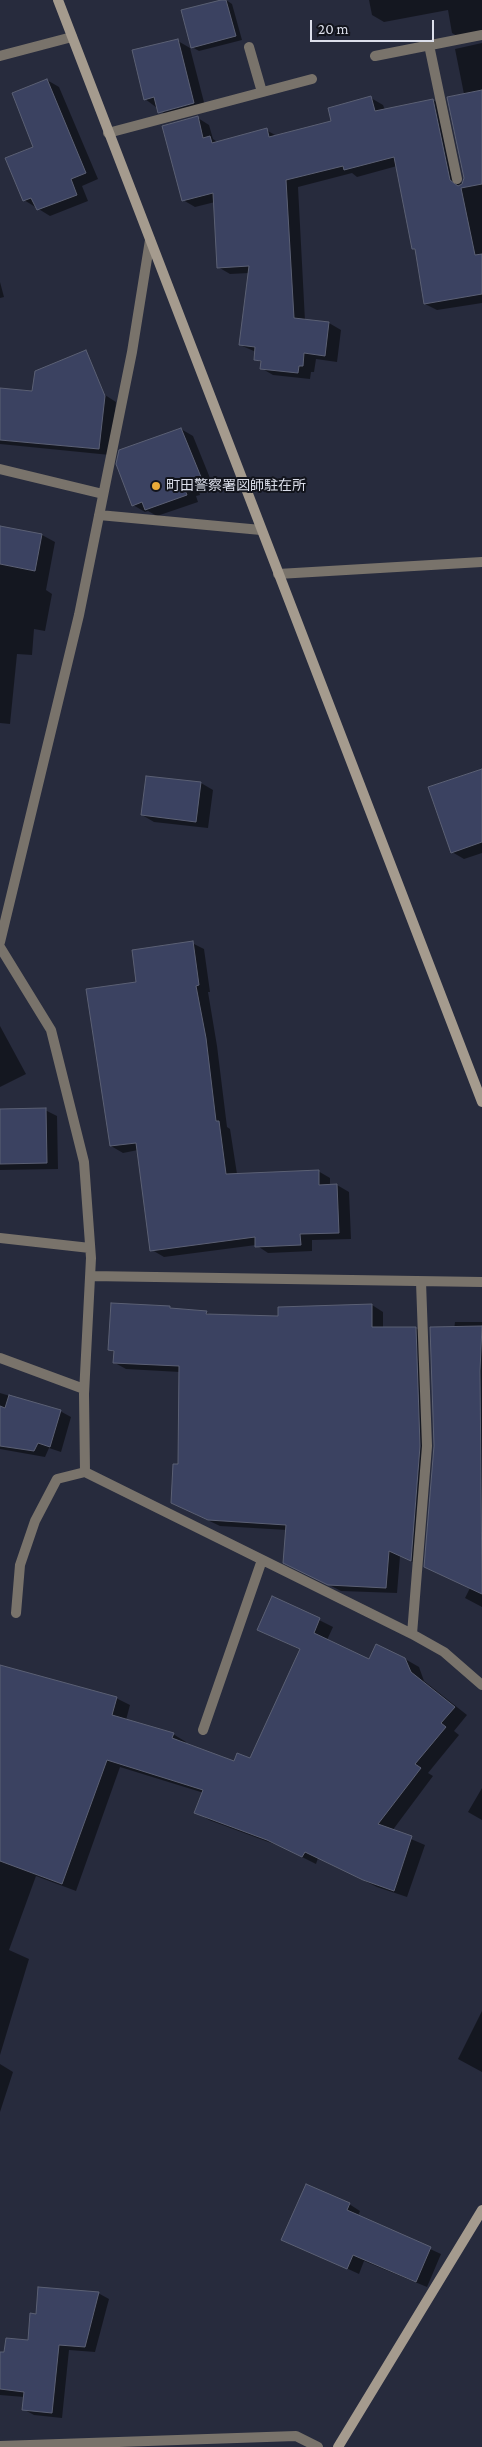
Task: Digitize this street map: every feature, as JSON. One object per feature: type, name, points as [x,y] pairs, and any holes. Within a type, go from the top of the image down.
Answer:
[{"type":"street","points":[[60,5],[482,1102]]},
{"type":"street","points":[[375,56],[482,35]]},
{"type":"street","points":[[0,56],[72,37]]},
{"type":"street","points":[[429,46],[457,179]]},
{"type":"street","points":[[250,47],[262,92]]},
{"type":"street","points":[[108,132],[312,79]]},
{"type":"street","points":[[0,942],[79,615],[132,352],[150,240]]},
{"type":"street","points":[[0,469],[103,494]]},
{"type":"street","points":[[99,515],[261,530]]},
{"type":"street","points":[[278,574],[482,562]]},
{"type":"street","points":[[0,947],[51,1030],[84,1162],[90,1248],[84,1389],[85,1472]]},
{"type":"street","points":[[0,1238],[90,1248]]},
{"type":"street","points":[[90,1276],[482,1282]]},
{"type":"street","points":[[412,1634],[427,1446],[421,1282]]},
{"type":"street","points":[[0,1358],[84,1389]]},
{"type":"street","points":[[16,1613],[20,1566],[35,1520],[57,1479],[85,1472],[412,1634],[444,1652],[482,1685]]},
{"type":"street","points":[[203,1730],[262,1560]]},
{"type":"street","points":[[338,2447],[482,2210]]},
{"type":"street","points":[[0,2446],[296,2436],[318,2447]]},
{"type":"building","points":[[226,0],[236,36],[191,48],[181,10]]},
{"type":"building","points":[[178,39],[194,103],[158,113],[154,97],[144,100],[132,50]]},
{"type":"building","points":[[47,79],[86,173],[71,179],[77,195],[37,210],[31,198],[23,201],[5,158],[33,147],[12,93]]},
{"type":"building","points":[[482,90],[482,184],[461,188],[475,255],[482,254],[482,294],[424,304],[415,249],[412,249],[394,157],[344,170],[343,166],[286,180],[294,318],[329,322],[325,356],[304,353],[303,366],[299,366],[298,373],[260,369],[261,361],[254,360],[255,347],[239,345],[249,266],[217,268],[213,193],[182,201],[162,126],[198,116],[203,138],[210,136],[212,143],[267,128],[269,137],[331,121],[328,108],[371,96],[375,111],[433,99],[450,180],[458,186],[462,184],[464,178],[447,97]]},
{"type":"building","points":[[86,350],[105,396],[99,449],[0,440],[0,388],[32,391],[35,371]]},
{"type":"building","points":[[181,428],[201,477],[187,483],[189,489],[185,490],[187,495],[145,510],[142,502],[132,506],[116,464],[119,450]]},
{"type":"building","points":[[0,526],[42,534],[35,571],[0,564]]},
{"type":"building","points":[[482,769],[482,842],[451,853],[428,787]]},
{"type":"building","points":[[146,776],[201,782],[196,822],[141,815]]},
{"type":"building","points":[[193,941],[199,985],[196,986],[206,1038],[216,1121],[219,1121],[226,1174],[319,1170],[319,1185],[337,1184],[339,1233],[300,1234],[301,1245],[255,1247],[255,1237],[150,1251],[136,1143],[110,1146],[86,989],[136,982],[132,950]]},
{"type":"building","points":[[46,1108],[47,1163],[0,1164],[0,1109]]},
{"type":"building","points":[[111,1303],[170,1306],[170,1308],[207,1311],[206,1314],[278,1316],[278,1307],[372,1304],[372,1327],[416,1327],[420,1446],[411,1561],[389,1551],[386,1588],[328,1585],[283,1563],[286,1525],[208,1520],[171,1503],[173,1464],[178,1464],[179,1366],[113,1363],[114,1351],[108,1350]]},
{"type":"building","points":[[482,1326],[480,1371],[482,1594],[424,1567],[434,1446],[430,1327]]},
{"type":"building","points":[[9,1395],[61,1410],[50,1447],[38,1443],[34,1451],[0,1446],[0,1406],[5,1408]]},
{"type":"building","points":[[272,1596],[320,1618],[314,1633],[369,1659],[376,1644],[405,1658],[411,1672],[455,1707],[441,1723],[446,1727],[415,1764],[421,1768],[378,1824],[412,1836],[394,1891],[363,1880],[305,1852],[302,1857],[267,1840],[194,1813],[203,1790],[107,1760],[62,1884],[0,1861],[0,1665],[117,1697],[112,1715],[174,1733],[172,1738],[234,1761],[237,1753],[250,1758],[300,1649],[257,1630]]},
{"type":"building","points":[[306,2184],[350,2203],[347,2210],[431,2247],[416,2282],[353,2255],[347,2269],[281,2240]]},
{"type":"building","points":[[38,2287],[99,2292],[85,2347],[59,2345],[52,2413],[22,2410],[24,2392],[0,2389],[0,2352],[4,2352],[6,2338],[28,2340],[30,2313],[36,2314]]},
{"type":"place","name":"町田警察署図師駐在所","points":[[156,486]]}]
